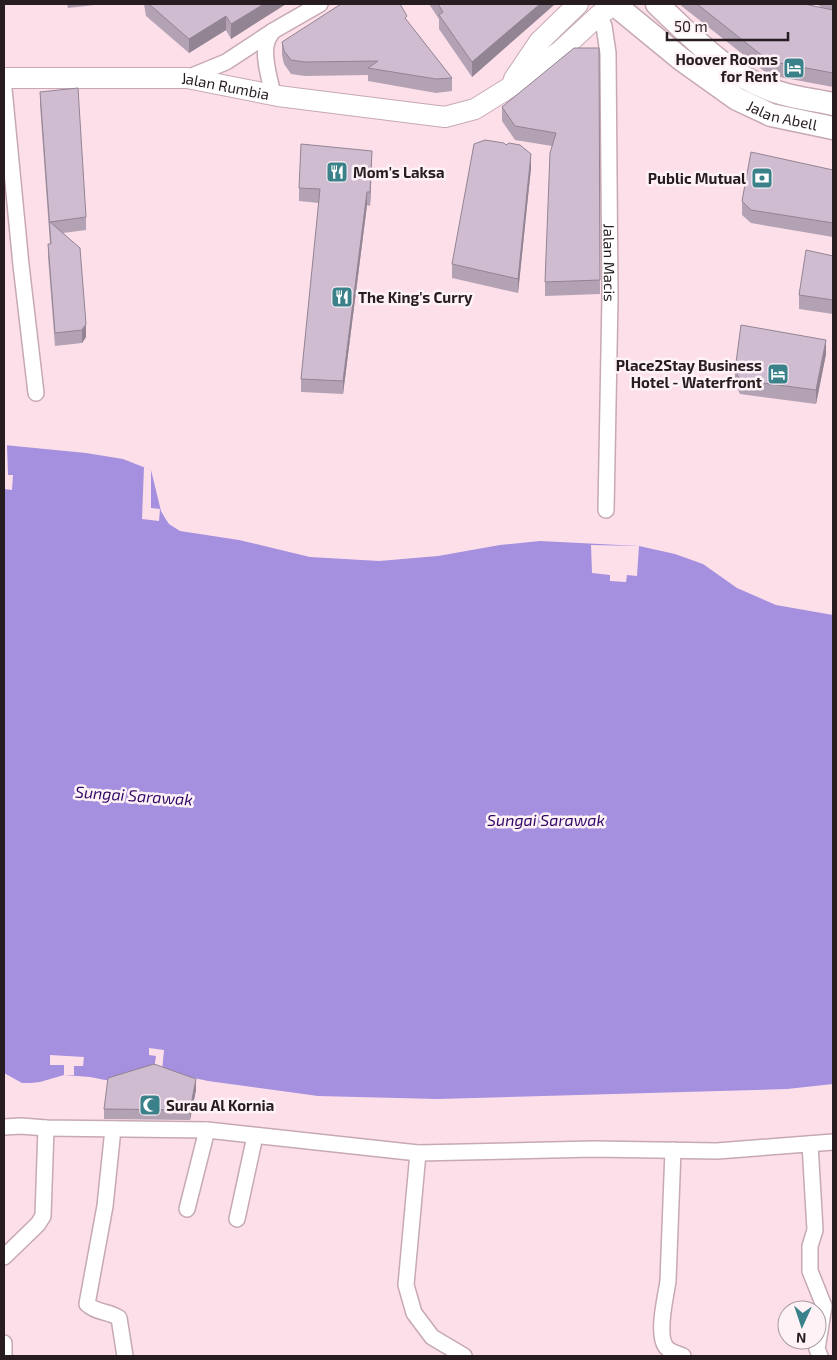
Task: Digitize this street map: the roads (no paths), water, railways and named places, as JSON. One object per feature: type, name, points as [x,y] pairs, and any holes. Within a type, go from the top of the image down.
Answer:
[{"type":"main road","name":"Jalan Abell","points":[[657,4],[699,44],[738,75],[777,92],[833,104]]},
{"type":"main road","name":"Jalan Abell","points":[[610,7],[738,99],[771,115],[833,128]]},
{"type":"street","points":[[187,78],[226,62],[273,31],[320,4]]},
{"type":"street","points":[[507,89],[539,42],[578,4]]},
{"type":"street","points":[[507,89],[569,53],[610,7]]},
{"type":"street","name":"Jalan Macis","points":[[606,510],[610,297],[603,53],[604,26],[610,7]]},
{"type":"street","points":[[273,31],[266,42],[265,52],[273,94]]},
{"type":"street","name":"Jalan Rumbia","points":[[4,78],[187,78],[321,102],[445,117],[475,109],[507,89]]},
{"type":"street","points":[[4,89],[36,393]]},
{"type":"street","points":[[4,1127],[207,1130],[418,1153],[594,1149],[717,1151],[833,1142]]},
{"type":"street","points":[[4,1256],[38,1224],[42,1216],[46,1128]]},
{"type":"street","points":[[114,1129],[105,1206],[87,1304],[92,1309],[119,1318],[125,1356]]},
{"type":"street","points":[[187,1209],[207,1130]]},
{"type":"street","points":[[237,1219],[256,1136]]},
{"type":"street","points":[[810,1144],[814,1230],[810,1246],[810,1271],[824,1306],[817,1349],[820,1356]]},
{"type":"street","points":[[673,1150],[668,1281],[662,1334],[666,1346],[673,1352],[683,1356]]},
{"type":"street","points":[[418,1153],[406,1284],[414,1313],[432,1337],[464,1356]]},
{"type":"street","points":[[4,1343],[4,1356]]},
{"type":"water","name":"Sungai Sarawak","points":[[4,445],[86,453],[123,459],[151,470],[161,511],[169,524],[180,531],[239,540],[310,557],[379,561],[438,556],[500,545],[540,541],[639,546],[675,554],[703,564],[737,588],[776,605],[833,615],[833,1084],[787,1089],[438,1099],[318,1096],[208,1081],[162,1071],[115,1080],[64,1075],[31,1083],[22,1083],[4,1073]]},
{"type":"place","name":"Hoover Rooms for Rent","points":[[794,68]]},
{"type":"place","name":"Mom's Laksa","points":[[337,172]]},
{"type":"place","name":"Public Mutual","points":[[762,178]]},
{"type":"place","name":"The King's Curry","points":[[342,297]]},
{"type":"place","name":"Place2Stay Business Hotel - Waterfront","points":[[778,374]]},
{"type":"place","name":"Surau Al Kornia","points":[[150,1105]]}]
